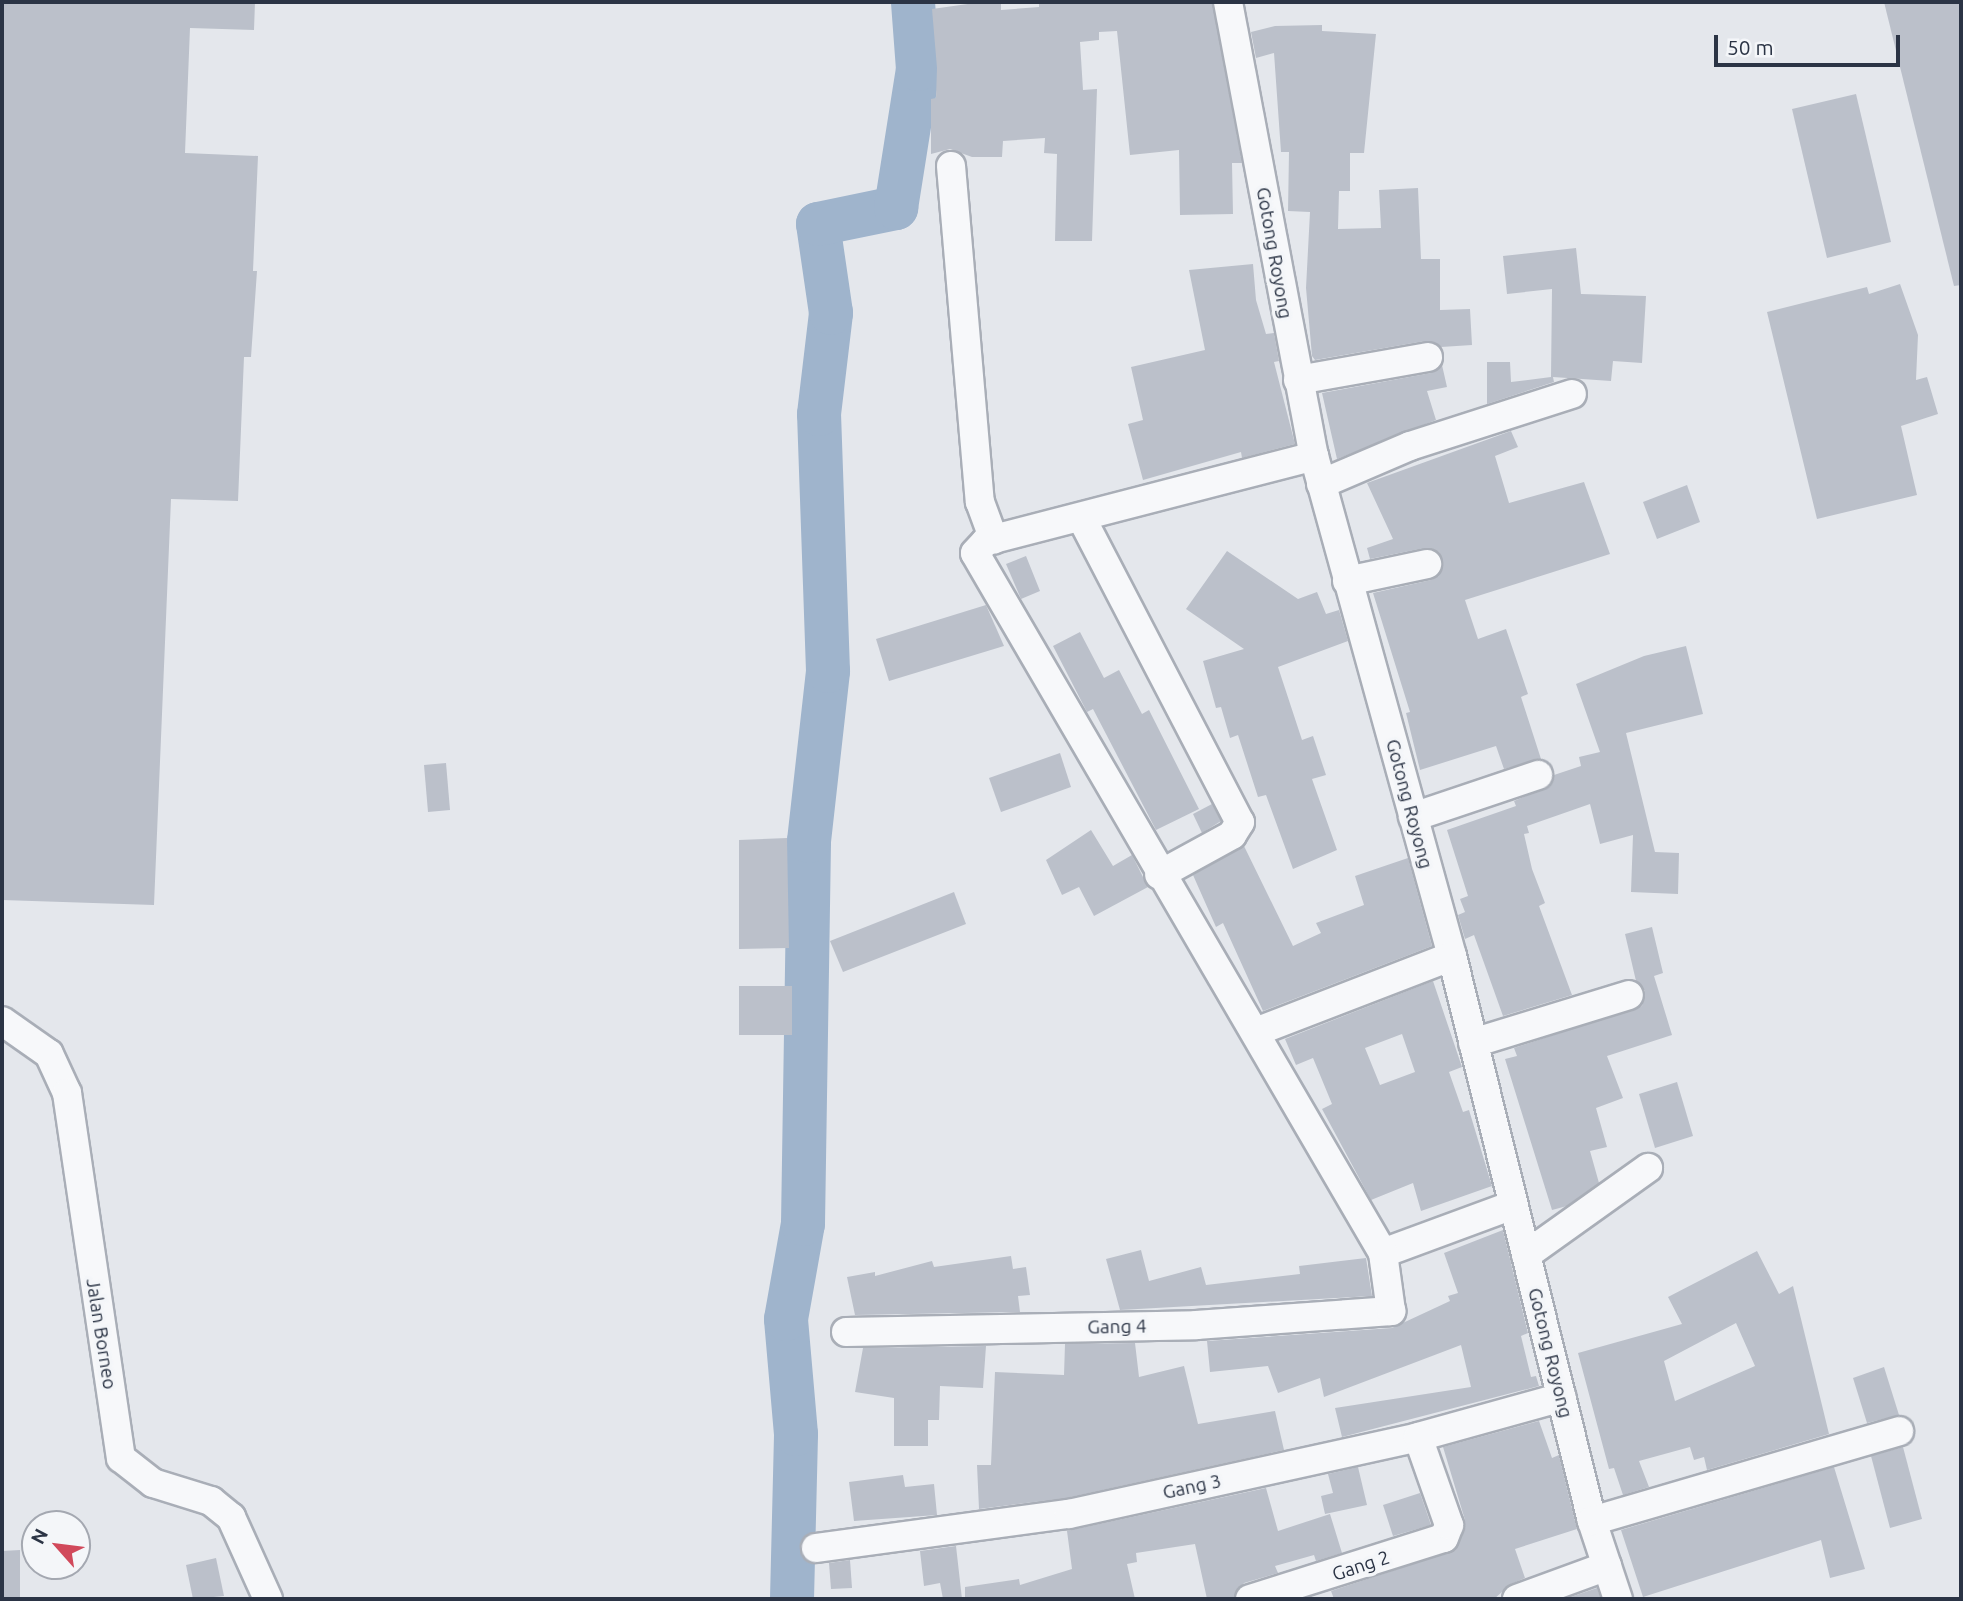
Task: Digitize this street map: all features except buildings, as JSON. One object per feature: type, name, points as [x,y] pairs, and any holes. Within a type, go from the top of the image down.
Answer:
[{"type":"street","name":"Gotong Royong","points":[[1228,2],[1240,47],[1298,380],[1314,456],[1452,956],[1592,1521],[1618,1599]]},
{"type":"street","points":[[951,166],[980,502],[994,540]]},
{"type":"street","points":[[1298,380],[1428,357]]},
{"type":"street","points":[[1321,484],[1410,446],[1572,394]]},
{"type":"street","points":[[1314,456],[994,540],[982,544],[976,558],[1159,875],[1258,1031],[1383,1253],[1513,1205]]},
{"type":"street","points":[[1082,519],[1240,822],[1232,835],[1159,875]]},
{"type":"street","points":[[1347,582],[1427,564]]},
{"type":"street","points":[[1413,817],[1538,775]]},
{"type":"street","points":[[1258,1031],[1452,956]]},
{"type":"street","points":[[1472,1043],[1629,995]]},
{"type":"street","name":"Jalan Borneo","points":[[2,1021],[49,1054],[67,1093],[121,1458],[153,1483],[211,1501],[231,1517],[268,1599]]},
{"type":"street","points":[[1526,1255],[1648,1168]]},
{"type":"street","name":"Gang 4","points":[[846,1332],[1196,1325],[1387,1314],[1393,1303],[1383,1253]]},
{"type":"street","name":"Gang 3","points":[[816,1548],[1069,1514],[1418,1437],[1562,1397]]},
{"type":"street","points":[[1592,1521],[1899,1431]]},
{"type":"street","name":"Gang 2","points":[[1250,1599],[1444,1538],[1449,1525],[1418,1437]]},
{"type":"street","points":[[1517,1599],[1607,1566]]},
{"type":"waterway","points":[[792,1599],[796,1434],[786,1319],[803,1224],[809,841],[828,671],[819,414],[831,313],[818,224],[896,208],[918,69],[913,2]]}]
